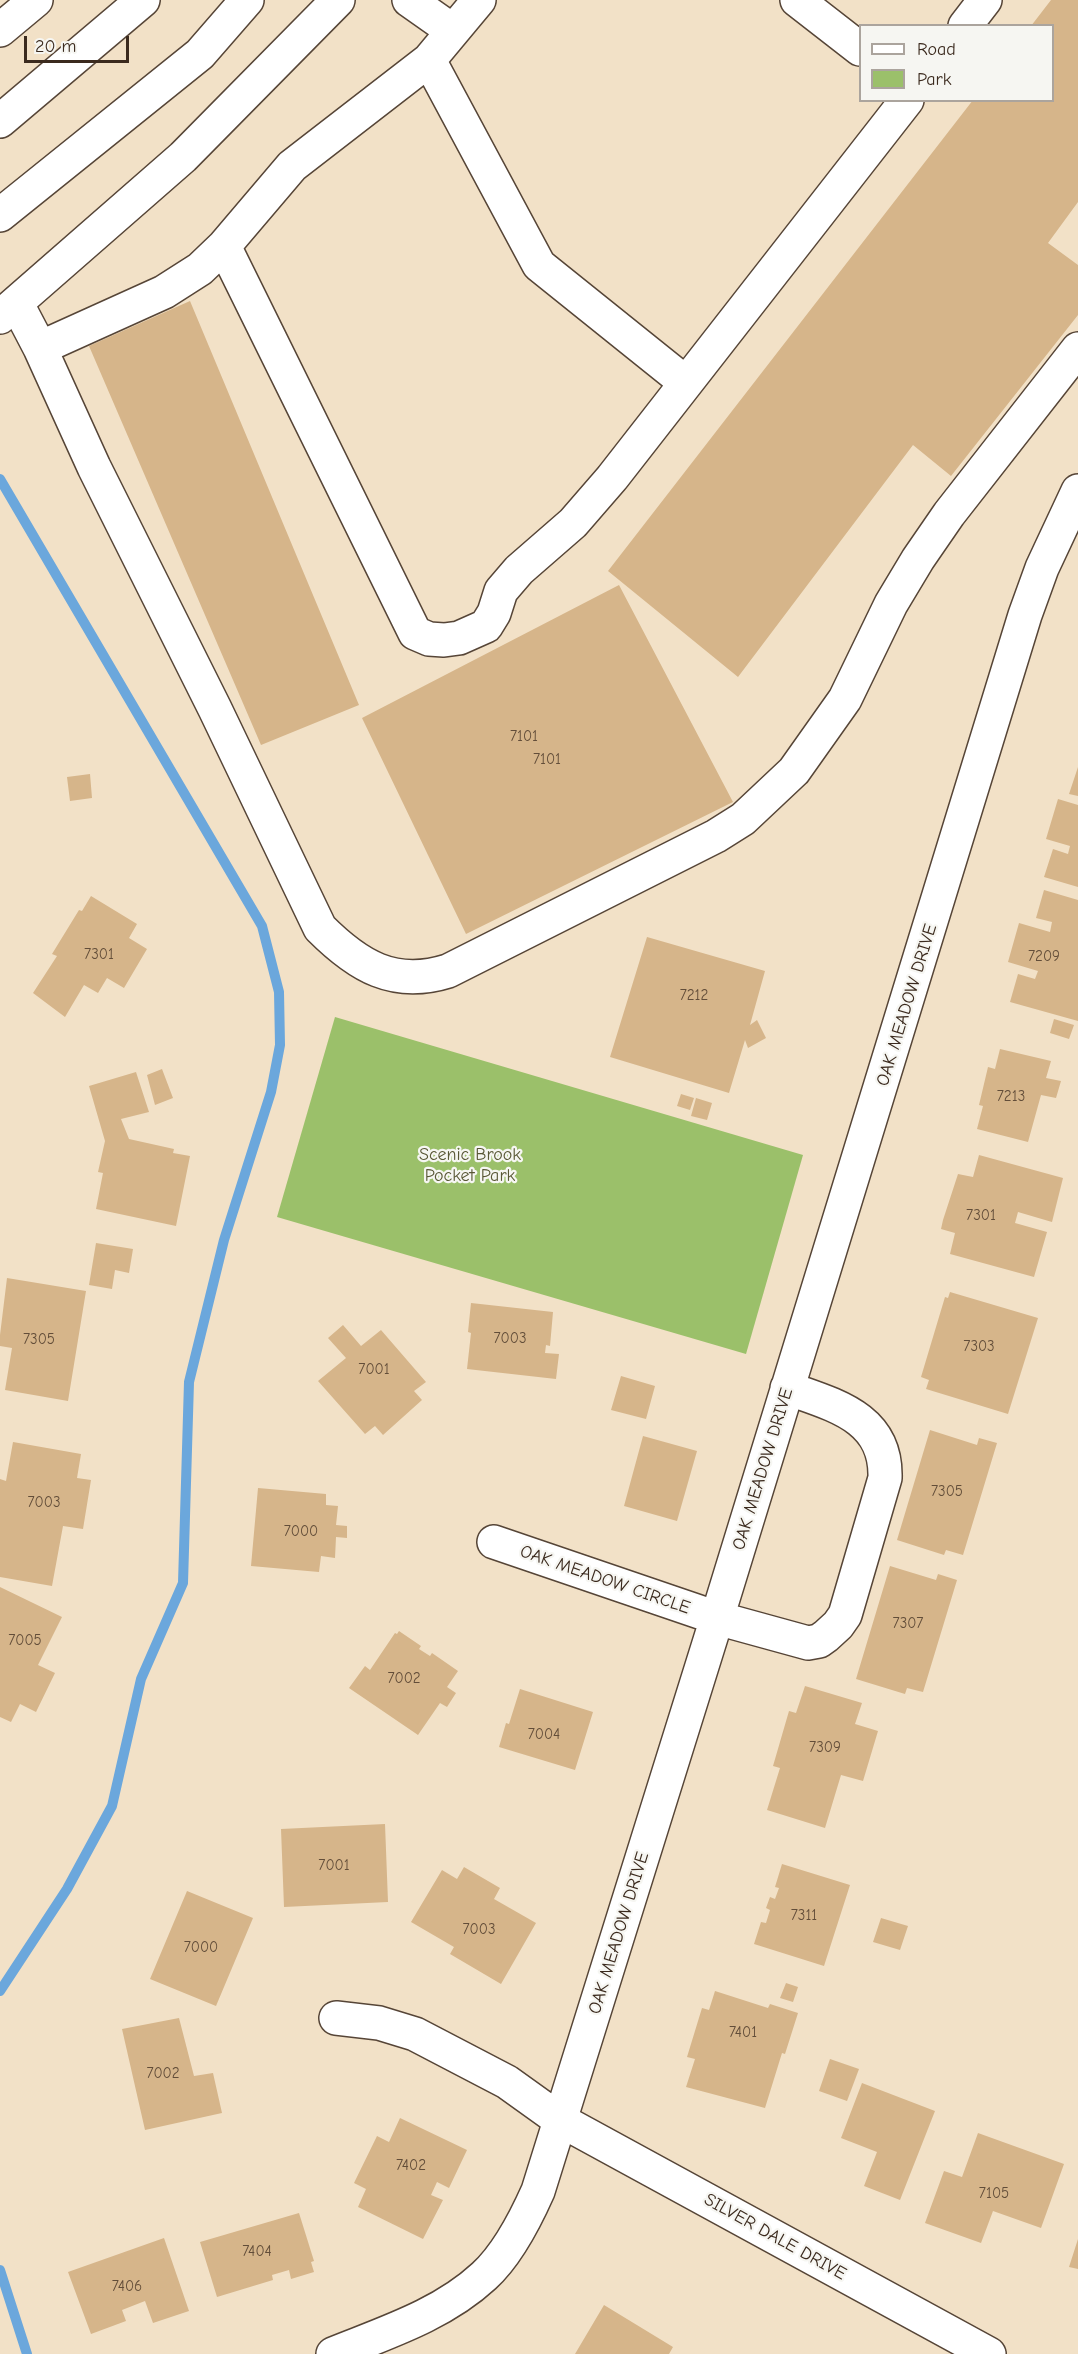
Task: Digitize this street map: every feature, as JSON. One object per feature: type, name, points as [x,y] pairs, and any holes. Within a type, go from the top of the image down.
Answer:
[{"type":"main road","points":[[0,30],[36,0]]},
{"type":"main road","points":[[0,122],[143,0]]},
{"type":"main road","points":[[0,215],[200,54],[247,0]]},
{"type":"main road","points":[[338,0],[183,157],[8,310],[40,348],[94,467],[215,709],[320,928],[343,951],[375,969],[399,977],[427,978],[448,971],[716,836],[744,819],[794,771],[845,699],[891,604],[918,559],[949,514],[1078,349]]},
{"type":"main road","points":[[409,0],[453,32]]},
{"type":"main road","points":[[40,348],[165,292],[200,269],[224,246],[292,166],[429,60],[479,0]]},
{"type":"main road","points":[[797,0],[859,47]]},
{"type":"main road","points":[[967,24],[985,0]]},
{"type":"main road","points":[[429,60],[539,265],[686,384]]},
{"type":"main road","points":[[224,246],[415,633],[429,639],[459,638],[486,626],[494,613],[501,591],[519,570],[573,523],[612,478],[905,102]]},
{"type":"main road","name":"OAK MEADOW DRIVE","points":[[333,2354],[417,2320],[457,2296],[485,2275],[517,2233],[529,2211],[560,2120],[717,1618],[1025,615],[1042,568],[1078,491]]},
{"type":"main road","name":"OAK MEADOW CIRCLE","points":[[494,1542],[717,1618],[808,1643],[819,1641],[838,1625],[849,1605],[885,1478],[883,1452],[873,1434],[860,1419],[843,1408],[788,1388]]},
{"type":"main road","name":"SILVER DALE DRIVE","points":[[336,2018],[379,2023],[415,2034],[507,2082],[560,2120],[989,2354]]},
{"type":"green space","name":"Scenic Brook Pocket Park","points":[[335,1017],[803,1155],[746,1354],[277,1217]]},
{"type":"building","points":[[1051,0],[1078,0],[1078,202],[1048,243],[1078,265],[1078,315],[951,476],[913,445],[738,677],[608,571],[971,102],[1054,102],[1054,24],[1033,24]]},
{"type":"building","points":[[190,301],[359,705],[261,745],[89,346]]},
{"type":"building","points":[[619,585],[733,802],[466,934],[362,718]]},
{"type":"building","points":[[1078,767],[1078,796],[1069,794]]},
{"type":"building","points":[[90,774],[92,798],[70,801],[67,777]]},
{"type":"building","points":[[1058,799],[1078,805],[1078,887],[1044,877],[1053,849],[1068,854],[1070,846],[1046,839]]},
{"type":"building","points":[[1044,890],[1078,900],[1078,1021],[1010,1002],[1018,974],[1035,979],[1038,971],[1008,962],[1019,923],[1050,932],[1052,922],[1036,918]]},
{"type":"building","points":[[91,896],[137,924],[129,938],[147,949],[124,988],[107,978],[98,993],[84,985],[65,1017],[33,993],[57,956],[52,954],[79,910],[82,911]]},
{"type":"building","points":[[647,937],[765,971],[750,1025],[757,1020],[766,1038],[748,1048],[745,1040],[729,1093],[610,1057]]},
{"type":"building","points":[[1054,1019],[1074,1025],[1069,1039],[1050,1033]]},
{"type":"building","points":[[1000,1049],[1051,1061],[1046,1078],[1061,1081],[1056,1098],[1041,1095],[1028,1142],[977,1129],[983,1106],[979,1105],[988,1067],[995,1069]]},
{"type":"building","points":[[162,1069],[173,1098],[155,1105],[147,1075]]},
{"type":"building","points":[[136,1072],[149,1112],[121,1119],[129,1139],[174,1149],[173,1153],[190,1156],[176,1226],[96,1209],[103,1173],[98,1172],[105,1141],[89,1086]]},
{"type":"building","points":[[681,1094],[694,1098],[690,1110],[677,1106]]},
{"type":"building","points":[[696,1098],[712,1103],[707,1120],[691,1116]]},
{"type":"building","points":[[979,1155],[1063,1178],[1052,1222],[1018,1212],[1015,1223],[1047,1232],[1034,1277],[950,1254],[955,1233],[941,1229],[943,1220],[958,1174],[973,1177]]},
{"type":"building","points":[[96,1243],[133,1249],[129,1273],[115,1270],[112,1289],[89,1285]]},
{"type":"building","points":[[7,1278],[86,1291],[68,1401],[5,1390],[12,1348],[0,1346]]},
{"type":"building","points":[[950,1292],[1038,1318],[1008,1414],[926,1389],[929,1380],[921,1377],[945,1297],[948,1298]]},
{"type":"building","points":[[471,1303],[553,1312],[550,1346],[546,1345],[545,1353],[559,1354],[556,1379],[467,1369],[471,1333],[468,1332]]},
{"type":"building","points":[[343,1325],[361,1346],[381,1330],[426,1382],[414,1391],[422,1400],[383,1435],[375,1426],[365,1434],[318,1381],[346,1358],[328,1338]]},
{"type":"building","points":[[621,1376],[655,1386],[646,1419],[611,1410]]},
{"type":"building","points":[[930,1430],[977,1445],[979,1438],[997,1443],[963,1555],[946,1550],[944,1555],[897,1540]]},
{"type":"building","points":[[643,1436],[697,1451],[677,1521],[624,1506]]},
{"type":"building","points":[[13,1442],[81,1454],[77,1478],[91,1480],[83,1529],[63,1526],[52,1586],[0,1577],[0,1479],[6,1481]]},
{"type":"building","points":[[258,1488],[326,1494],[326,1505],[338,1506],[336,1525],[347,1526],[347,1538],[336,1537],[335,1558],[321,1556],[319,1572],[251,1566]]},
{"type":"building","points":[[890,1566],[936,1580],[938,1574],[957,1580],[923,1692],[907,1688],[905,1694],[856,1679]]},
{"type":"building","points":[[0,1587],[62,1617],[38,1665],[55,1673],[36,1712],[20,1704],[11,1722],[0,1717]]},
{"type":"building","points":[[399,1631],[421,1646],[419,1649],[430,1656],[432,1653],[458,1671],[447,1687],[456,1693],[447,1707],[440,1703],[418,1735],[349,1688],[365,1666],[370,1670],[395,1633]]},
{"type":"building","points":[[805,1686],[862,1703],[855,1724],[878,1731],[863,1781],[841,1775],[825,1828],[767,1810],[780,1768],[773,1766],[789,1711],[796,1713]]},
{"type":"building","points":[[520,1689],[593,1712],[575,1770],[499,1747]]},
{"type":"building","points":[[385,1824],[388,1902],[284,1907],[281,1829]]},
{"type":"building","points":[[782,1864],[850,1885],[824,1966],[754,1944],[761,1922],[766,1923],[770,1910],[766,1908],[770,1897],[775,1899],[779,1888],[775,1887]]},
{"type":"building","points":[[464,1867],[500,1888],[494,1899],[536,1923],[501,1984],[450,1954],[454,1947],[411,1922],[442,1870],[457,1879]]},
{"type":"building","points":[[187,1891],[253,1918],[216,2006],[150,1979]]},
{"type":"building","points":[[881,1918],[908,1926],[900,1950],[873,1942]]},
{"type":"building","points":[[786,1983],[798,1987],[793,2002],[780,1998]]},
{"type":"building","points":[[715,1991],[768,2008],[770,2004],[798,2013],[785,2054],[782,2053],[765,2108],[686,2087],[695,2059],[687,2057],[702,2008],[709,2010]]},
{"type":"building","points":[[179,2018],[194,2076],[213,2073],[222,2113],[145,2130],[122,2029]]},
{"type":"building","points":[[830,2059],[859,2069],[847,2101],[819,2091]]},
{"type":"building","points":[[862,2083],[935,2111],[900,2200],[864,2186],[877,2152],[841,2138]]},
{"type":"building","points":[[400,2118],[467,2150],[449,2188],[437,2182],[431,2195],[443,2200],[423,2239],[358,2207],[366,2189],[354,2183],[377,2136],[389,2142]]},
{"type":"building","points":[[978,2133],[1064,2164],[1041,2228],[993,2211],[981,2243],[925,2223],[944,2171],[962,2177]]},
{"type":"building","points":[[299,2213],[314,2261],[311,2262],[314,2272],[291,2279],[289,2270],[272,2275],[273,2280],[217,2297],[200,2242]]},
{"type":"building","points":[[164,2238],[189,2311],[153,2323],[145,2301],[122,2310],[126,2321],[91,2334],[68,2272]]},
{"type":"building","points":[[1078,2239],[1078,2269],[1069,2267]]},
{"type":"building","points":[[604,2305],[673,2347],[669,2354],[575,2354]]},
{"type":"waterway","points":[[0,479],[262,926],[279,992],[280,1045],[271,1092],[224,1240],[189,1382],[183,1583],[141,1679],[112,1806],[67,1889],[0,1991]]},
{"type":"waterway","points":[[0,2270],[27,2354]]}]
